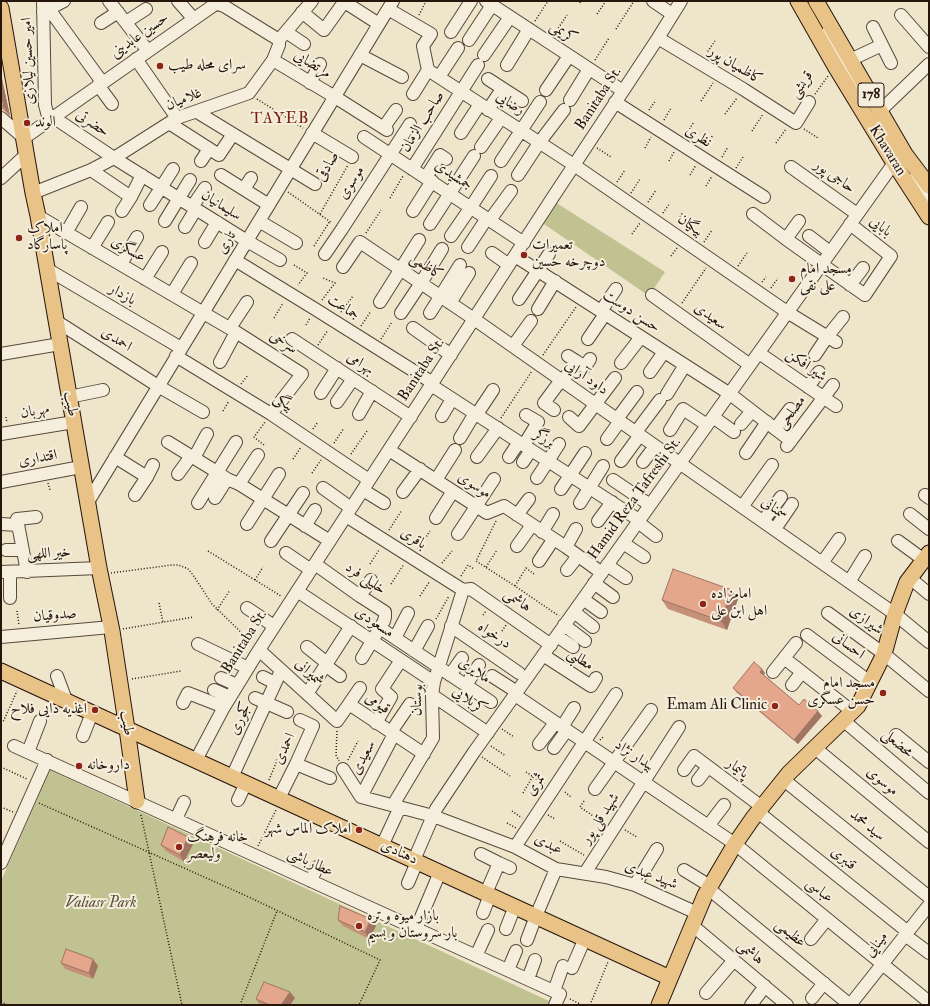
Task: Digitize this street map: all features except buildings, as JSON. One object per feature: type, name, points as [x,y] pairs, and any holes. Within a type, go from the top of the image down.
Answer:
[{"type":"main road","name":"Khavaran","points":[[798,1],[835,66],[929,217]]},
{"type":"main road","name":"Khavaran","points":[[816,1],[905,154],[929,186]]},
{"type":"main road","name":"طیب","points":[[1,8],[111,629],[138,802]]},
{"type":"main road","points":[[659,1005],[705,895],[735,844],[760,809],[789,773],[858,706],[884,654],[895,614],[907,582],[926,556]]},
{"type":"main road","name":"دهنادی","points":[[1,671],[670,978]]},
{"type":"street","points":[[64,1],[45,7],[100,84],[112,104]]},
{"type":"street","points":[[109,1],[148,51]]},
{"type":"street","points":[[178,1],[193,18]]},
{"type":"street","points":[[249,93],[272,60],[282,36],[312,1]]},
{"type":"street","points":[[451,32],[471,1]]},
{"type":"street","points":[[653,1],[672,14]]},
{"type":"street","name":"Banitaba St.","points":[[196,760],[227,702],[274,626],[681,1]]},
{"type":"street","points":[[816,1],[836,51],[903,162],[929,199]]},
{"type":"street","points":[[302,12],[324,30],[347,2],[379,24]]},
{"type":"street","points":[[469,40],[489,3]]},
{"type":"street","name":"کریمی","points":[[489,3],[623,91]]},
{"type":"street","name":"حسین عابدینی","points":[[24,138],[193,18],[214,5],[218,4],[224,6],[282,36]]},
{"type":"street","points":[[391,5],[414,24],[431,34],[423,46],[428,70],[413,94]]},
{"type":"street","name":"تاری","points":[[88,502],[391,5]]},
{"type":"street","name":"امیر حسین لیلازی","points":[[45,7],[45,105],[51,119]]},
{"type":"street","points":[[126,22],[146,9]]},
{"type":"street","points":[[101,22],[118,12]]},
{"type":"street","points":[[901,15],[929,47]]},
{"type":"street","name":"صاحب الزمان","points":[[411,168],[510,17]]},
{"type":"street","points":[[873,27],[891,63]]},
{"type":"street","points":[[507,65],[529,29]]},
{"type":"street","points":[[282,36],[304,44]]},
{"type":"street","name":"کاظمیان پور","points":[[658,38],[743,89],[793,122]]},
{"type":"street","points":[[850,60],[882,45]]},
{"type":"street","points":[[439,78],[458,48]]},
{"type":"street","points":[[360,55],[402,77]]},
{"type":"street","points":[[546,90],[569,56]]},
{"type":"street","points":[[136,59],[173,121],[219,155],[233,134]]},
{"type":"street","name":"مرتضایی","points":[[272,60],[334,97]]},
{"type":"street","points":[[310,83],[320,64]]},
{"type":"street","points":[[518,175],[567,105],[589,69]]},
{"type":"street","name":"رضایی","points":[[428,70],[574,166]]},
{"type":"street","points":[[880,111],[927,70]]},
{"type":"street","points":[[488,79],[522,101]]},
{"type":"street","points":[[461,133],[502,89]]},
{"type":"street","name":"غلامیان","points":[[33,193],[91,170],[114,158],[173,121],[249,93]]},
{"type":"street","points":[[334,97],[382,126],[396,110]]},
{"type":"street","points":[[501,161],[540,102]]},
{"type":"street","name":"نظری","points":[[615,102],[764,197]]},
{"type":"street","name":"قریشی","points":[[793,122],[809,102]]},
{"type":"street","points":[[197,112],[315,184]]},
{"type":"street","points":[[1,118],[24,138]]},
{"type":"street","points":[[430,224],[501,118]]},
{"type":"street","name":"حضرتی","points":[[51,119],[114,158]]},
{"type":"street","name":"موسوی","points":[[324,254],[342,229],[410,124]]},
{"type":"street","points":[[312,134],[352,157]]},
{"type":"street","name":"جمشیدی","points":[[364,136],[524,243]]},
{"type":"street","points":[[201,161],[209,148]]},
{"type":"street","points":[[1,178],[27,154]]},
{"type":"street","points":[[413,211],[429,179],[443,157]]},
{"type":"street","name":"سلیمانیان","points":[[114,158],[247,241]]},
{"type":"street","name":"Hamid Reza Tafreshi St.","points":[[408,883],[415,861],[436,809],[474,752],[894,163]]},
{"type":"street","name":"بیگیان","points":[[574,166],[732,275],[831,340]]},
{"type":"street","name":"حاجی پور","points":[[791,167],[857,214]]},
{"type":"street","points":[[150,206],[173,169]]},
{"type":"street","points":[[91,170],[131,198]]},
{"type":"street","points":[[227,174],[244,189],[269,205]]},
{"type":"street","points":[[122,211],[131,198],[142,175]]},
{"type":"street","points":[[451,236],[491,176]]},
{"type":"street","points":[[244,189],[251,178]]},
{"type":"street","points":[[179,198],[190,180]]},
{"type":"street","points":[[185,227],[205,188]]},
{"type":"street","points":[[468,248],[511,191]]},
{"type":"street","name":"سلیمانیان","points":[[165,221],[179,198]]},
{"type":"street","points":[[66,233],[81,207]]},
{"type":"street","points":[[753,214],[850,284],[863,268]]},
{"type":"street","name":"عسگری","points":[[38,216],[203,312]]},
{"type":"street","points":[[259,221],[296,243]]},
{"type":"street","points":[[786,239],[799,221]]},
{"type":"street","points":[[92,248],[108,222]]},
{"type":"street","points":[[206,242],[217,222]]},
{"type":"street","name":"بابایی","points":[[850,224],[891,256],[865,295],[850,284]]},
{"type":"street","points":[[809,236],[830,252]]},
{"type":"street","points":[[121,264],[137,237]]},
{"type":"street","points":[[380,302],[419,240]]},
{"type":"street","points":[[247,241],[280,260]]},
{"type":"street","points":[[344,268],[360,242]]},
{"type":"street","name":"کاظمی","points":[[360,242],[474,319]]},
{"type":"street","points":[[401,313],[442,249]]},
{"type":"street","points":[[145,279],[162,252]]},
{"type":"street","points":[[492,253],[512,260]]},
{"type":"street","points":[[519,299],[549,254]]},
{"type":"street","name":"جماعت","points":[[235,260],[355,334],[432,384]]},
{"type":"street","name":"حسن دوست","points":[[512,260],[538,270],[730,394],[771,426],[788,444]]},
{"type":"street","points":[[172,294],[191,263]]},
{"type":"street","name":"بازدار","points":[[47,269],[179,352]]},
{"type":"street","points":[[430,313],[445,299],[464,269]]},
{"type":"street","points":[[538,309],[554,281]]},
{"type":"street","points":[[588,339],[616,289]]},
{"type":"street","name":"سعیدی","points":[[652,295],[750,365]]},
{"type":"street","points":[[220,362],[233,330],[247,302]]},
{"type":"street","name":"سرخی","points":[[203,312],[302,374],[271,414]]},
{"type":"street","points":[[815,355],[831,340],[843,317]]},
{"type":"street","name":"داود آرایی","points":[[474,319],[680,463]]},
{"type":"street","name":"احمدی","points":[[56,321],[118,366],[158,386],[203,412]]},
{"type":"street","points":[[513,346],[531,321]]},
{"type":"street","points":[[413,328],[451,355]]},
{"type":"street","points":[[621,363],[641,337]]},
{"type":"street","name":"بهرامی","points":[[292,339],[411,417]]},
{"type":"street","points":[[1,354],[60,344]]},
{"type":"street","name":"بیگی","points":[[179,352],[345,464],[384,503]]},
{"type":"street","points":[[650,372],[664,352]]},
{"type":"street","name":"شیر افکن","points":[[759,353],[836,406]]},
{"type":"street","points":[[554,410],[544,402],[562,381],[572,357],[585,367],[590,359]]},
{"type":"street","points":[[621,461],[685,365]]},
{"type":"street","points":[[321,393],[337,368]]},
{"type":"street","points":[[808,387],[819,372]]},
{"type":"street","points":[[569,418],[579,426],[615,378]]},
{"type":"street","points":[[337,402],[353,379]]},
{"type":"street","name":"برزگر","points":[[432,384],[452,399],[612,502],[639,521],[656,536]]},
{"type":"street","name":"مصلحی","points":[[788,444],[833,384]]},
{"type":"street","points":[[69,397],[103,390]]},
{"type":"street","points":[[460,438],[493,390]]},
{"type":"street","points":[[359,414],[372,391]]},
{"type":"street","points":[[607,439],[637,392]]},
{"type":"street","points":[[442,416],[452,399]]},
{"type":"street","points":[[670,430],[684,408],[710,421],[738,428],[752,411]]},
{"type":"street","points":[[746,453],[771,426],[790,409]]},
{"type":"street","points":[[523,462],[525,446],[538,422],[526,415]]},
{"type":"street","name":"مهربان","points":[[1,434],[74,422]]},
{"type":"street","points":[[477,457],[496,427]]},
{"type":"street","points":[[178,474],[192,457],[207,434]]},
{"type":"street","points":[[168,442],[330,541]]},
{"type":"street","points":[[215,498],[236,442]]},
{"type":"street","points":[[537,478],[560,444]]},
{"type":"street","points":[[509,457],[525,446]]},
{"type":"street","points":[[644,462],[655,446]]},
{"type":"street","points":[[239,484],[261,450]]},
{"type":"street","name":"موسوی","points":[[389,450],[487,513],[504,506],[578,556],[626,578]]},
{"type":"street","points":[[436,480],[455,450]]},
{"type":"street","points":[[561,489],[585,453]]},
{"type":"street","points":[[115,457],[147,477]]},
{"type":"street","name":"سمنانی","points":[[680,463],[895,614],[929,642]]},
{"type":"street","points":[[135,495],[154,465]]},
{"type":"street","points":[[742,507],[772,465]]},
{"type":"street","points":[[580,503],[603,466]]},
{"type":"street","name":"اقتداری","points":[[1,482],[82,467]]},
{"type":"street","points":[[403,492],[420,469]]},
{"type":"street","points":[[247,524],[279,474]]},
{"type":"street","points":[[198,503],[222,476]]},
{"type":"street","points":[[458,534],[494,479]]},
{"type":"street","points":[[613,480],[650,505]]},
{"type":"street","name":"باقری","points":[[323,488],[349,512],[384,540],[459,587]]},
{"type":"street","points":[[436,518],[453,492]]},
{"type":"street","points":[[270,541],[303,493]]},
{"type":"street","points":[[763,521],[780,497]]},
{"type":"street","points":[[517,515],[529,499]]},
{"type":"street","points":[[598,521],[612,502]]},
{"type":"street","points":[[775,529],[792,504]]},
{"type":"street","points":[[305,526],[315,510]]},
{"type":"street","points":[[517,546],[553,514]]},
{"type":"street","points":[[910,514],[929,529]]},
{"type":"street","points":[[1,524],[36,517]]},
{"type":"street","points":[[17,522],[27,572]]},
{"type":"street","points":[[566,547],[576,529]]},
{"type":"street","points":[[822,563],[839,539]]},
{"type":"street","points":[[539,561],[554,540]]},
{"type":"street","points":[[898,541],[926,556]]},
{"type":"street","points":[[623,543],[644,558]]},
{"type":"street","points":[[6,550],[23,550]]},
{"type":"street","name":"خلیلی فرد","points":[[286,553],[313,567],[385,612],[384,621],[380,628]]},
{"type":"street","points":[[567,570],[578,556]]},
{"type":"street","points":[[849,582],[865,556]]},
{"type":"street","name":"خیر اللهی","points":[[5,572],[100,571]]},
{"type":"street","points":[[5,572],[10,598]]},
{"type":"street","points":[[910,578],[929,594]]},
{"type":"street","points":[[360,596],[371,580]]},
{"type":"street","points":[[594,583],[613,597]]},
{"type":"street","name":"بوستان","points":[[382,846],[397,806],[433,738],[432,695],[434,682],[451,626],[459,587]]},
{"type":"street","name":"هاشمی","points":[[459,587],[471,589],[554,641],[573,647]]},
{"type":"street","name":"مسعودی","points":[[297,591],[434,682]]},
{"type":"street","points":[[583,599],[601,612]]},
{"type":"street","points":[[247,608],[274,626]]},
{"type":"street","points":[[574,612],[593,627]]},
{"type":"street","name":"شیرازی","points":[[828,612],[884,654],[929,691]]},
{"type":"street","points":[[395,638],[408,613]]},
{"type":"street","points":[[414,651],[432,622]]},
{"type":"street","points":[[566,624],[585,641]]},
{"type":"street","points":[[307,694],[351,626]]},
{"type":"street","name":"درخواه","points":[[451,626],[519,673]]},
{"type":"street","points":[[362,658],[380,628],[438,667]]},
{"type":"street","name":"صدوقیان","points":[[1,637],[111,629]]},
{"type":"street","name":"احسانی","points":[[807,635],[870,682]]},
{"type":"street","points":[[774,672],[796,643]]},
{"type":"street","points":[[198,644],[248,668]]},
{"type":"street","points":[[307,648],[340,676]]},
{"type":"street","name":"شمیرانی","points":[[259,650],[337,721]]},
{"type":"street","name":"مطلبی","points":[[543,655],[591,686],[596,678]]},
{"type":"street","points":[[450,675],[462,658]]},
{"type":"street","name":"محضعلی","points":[[784,658],[802,672],[929,793]]},
{"type":"street","points":[[376,723],[392,697],[382,689],[401,660]]},
{"type":"street","points":[[466,685],[479,665]]},
{"type":"street","name":"ملایری","points":[[438,667],[491,702]]},
{"type":"street","points":[[792,685],[802,672]]},
{"type":"street","points":[[57,676],[66,700]]},
{"type":"street","name":"بیدار نژاد","points":[[492,676],[584,742],[735,844]]},
{"type":"street","name":"کجوری","points":[[232,777],[260,701],[277,679],[263,677]]},
{"type":"street","points":[[221,678],[237,685]]},
{"type":"street","points":[[349,704],[360,688]]},
{"type":"street","points":[[214,690],[227,702]]},
{"type":"street","points":[[183,703],[188,692],[227,702]]},
{"type":"street","name":"ثمری","points":[[515,847],[616,694]]},
{"type":"street","name":"کربلایی","points":[[432,695],[488,732]]},
{"type":"street","points":[[260,701],[287,712]]},
{"type":"street","name":"قیومی","points":[[337,721],[349,704],[424,754]]},
{"type":"street","name":"سعیدی","points":[[361,797],[393,733],[410,704]]},
{"type":"street","points":[[539,744],[561,726],[574,708]]},
{"type":"street","points":[[595,790],[651,710]]},
{"type":"street","points":[[83,736],[92,713]]},
{"type":"street","name":"احمدی","points":[[280,799],[314,726],[300,720]]},
{"type":"street","points":[[28,752],[40,721]]},
{"type":"street","points":[[554,748],[561,726]]},
{"type":"street","name":"شهید قلی پور","points":[[588,874],[593,861],[679,727]]},
{"type":"street","points":[[896,735],[929,762]]},
{"type":"street","name":"عطارباشی","points":[[14,746],[28,752],[51,758],[138,802],[557,992]]},
{"type":"street","name":"موسوی","points":[[815,748],[929,842]]},
{"type":"street","name":"پاتیمار","points":[[684,770],[694,756],[760,809]]},
{"type":"street","points":[[1,863],[36,784],[51,758]]},
{"type":"street","points":[[296,764],[330,778]]},
{"type":"street","points":[[698,780],[708,767]]},
{"type":"street","points":[[343,769],[361,797],[433,816],[515,847]]},
{"type":"street","name":"سید محمد","points":[[784,780],[929,904]]},
{"type":"street","points":[[238,800],[246,783]]},
{"type":"street","points":[[176,819],[184,802]]},
{"type":"street","points":[[708,826],[724,805]]},
{"type":"street","name":"قنبری","points":[[760,809],[929,954]]},
{"type":"street","name":"عباسی","points":[[735,844],[929,1002]]},
{"type":"street","name":"عبدی","points":[[515,847],[556,869],[588,874]]},
{"type":"street","points":[[635,885],[657,849]]},
{"type":"street","points":[[481,854],[510,868]]},
{"type":"street","points":[[483,913],[499,863]]},
{"type":"street","points":[[312,881],[317,868]]},
{"type":"street","points":[[527,940],[556,869]]},
{"type":"street","name":"عظیمی","points":[[684,870],[710,887],[850,1005]]},
{"type":"street","points":[[416,929],[440,872]]},
{"type":"street","name":"شهید عبدی","points":[[588,874],[635,885],[695,919]]},
{"type":"street","name":"مینایی","points":[[850,1005],[929,904]]},
{"type":"street","points":[[506,929],[515,906]]},
{"type":"street","name":"هاشمی","points":[[695,919],[734,960],[787,1005]]},
{"type":"street","points":[[811,939],[828,919]]},
{"type":"street","points":[[476,956],[488,930]]},
{"type":"street","points":[[555,1005],[557,992],[568,967],[585,938]]},
{"type":"street","points":[[508,970],[516,951]]},
{"type":"street","points":[[528,979],[535,960]]},
{"type":"street","points":[[706,993],[734,960]]},
{"type":"street","points":[[812,998],[824,983]]},
{"type":"street","points":[[751,1005],[765,986]]},
{"type":"path","points":[[414,24],[426,1]]},
{"type":"path","points":[[529,29],[548,1]]},
{"type":"path","points":[[597,14],[606,1]]},
{"type":"path","points":[[616,29],[634,1]]},
{"type":"path","points":[[550,43],[567,15]]},
{"type":"path","points":[[589,69],[609,38]]},
{"type":"path","points":[[700,63],[715,41]]},
{"type":"path","name":"قریشی","points":[[809,102],[835,66]]},
{"type":"path","points":[[701,101],[719,75]]},
{"type":"path","points":[[725,114],[743,89]]},
{"type":"path","points":[[249,93],[312,134]]},
{"type":"path","points":[[643,120],[656,100]]},
{"type":"path","points":[[752,131],[768,106]]},
{"type":"path","points":[[644,148],[671,108]]},
{"type":"path","points":[[680,144],[694,122]]},
{"type":"path","points":[[776,143],[793,122],[818,138]]},
{"type":"path","points":[[699,156],[713,135]]},
{"type":"path","points":[[589,143],[610,157]]},
{"type":"path","name":"صادقی","points":[[320,214],[352,157]]},
{"type":"path","points":[[390,198],[411,168]]},
{"type":"path","points":[[611,191],[625,170]]},
{"type":"path","points":[[626,201],[640,179]]},
{"type":"path","points":[[280,187],[342,229]]},
{"type":"path","points":[[632,234],[656,190]]},
{"type":"path","points":[[360,242],[381,210]]},
{"type":"path","points":[[314,246],[330,221]]},
{"type":"path","points":[[698,251],[712,230]]},
{"type":"path","points":[[732,275],[747,253]]},
{"type":"path","points":[[676,312],[711,260]]},
{"type":"path","points":[[274,318],[290,294],[307,273],[294,265]]},
{"type":"path","points":[[315,309],[335,283],[323,278]]},
{"type":"path","points":[[313,352],[353,296]]},
{"type":"path","points":[[496,427],[537,363],[582,299]]},
{"type":"path","points":[[355,334],[371,311]]},
{"type":"path","points":[[375,348],[392,322]]},
{"type":"path","points":[[261,450],[254,437],[271,414]]},
{"type":"path","points":[[312,473],[344,428]]},
{"type":"path","points":[[345,464],[367,431]]},
{"type":"path","points":[[293,459],[307,438]]},
{"type":"path","points":[[504,506],[476,561],[515,586],[566,624]]},
{"type":"path","points":[[370,564],[402,510]]},
{"type":"path","points":[[391,584],[430,531]]},
{"type":"path","points":[[486,568],[497,550]]},
{"type":"path","points":[[208,551],[290,601]]},
{"type":"path","points":[[420,596],[452,551]]},
{"type":"path","points":[[100,571],[178,565],[188,570],[192,574],[217,610],[259,650]]},
{"type":"path","points":[[432,622],[459,587],[468,565],[474,569]]},
{"type":"path","points":[[255,580],[263,567]]},
{"type":"path","points":[[515,586],[526,568],[534,574]]},
{"type":"path","points":[[217,610],[230,590]]},
{"type":"path","points":[[159,603],[163,622]]},
{"type":"path","points":[[17,611],[21,635]]},
{"type":"path","points":[[111,629],[194,617]]},
{"type":"path","points":[[119,681],[181,671]]},
{"type":"path","points":[[1,721],[3,722],[21,680]]},
{"type":"path","points":[[337,721],[336,755],[343,769]]},
{"type":"path","points":[[488,732],[514,737]]},
{"type":"path","points":[[488,732],[506,756]]},
{"type":"path","points":[[343,769],[358,741]]},
{"type":"path","points":[[474,752],[510,776]]},
{"type":"path","points":[[264,791],[278,758]]},
{"type":"path","points":[[1,771],[2,768],[36,784]]},
{"type":"path","points":[[526,772],[552,790]]},
{"type":"path","points":[[523,794],[533,776]]},
{"type":"path","points":[[30,798],[277,911],[380,960],[359,1005]]},
{"type":"path","points":[[254,855],[280,799]]},
{"type":"path","points":[[584,800],[580,808],[637,838]]},
{"type":"path","points":[[138,802],[182,1005]]},
{"type":"path","points":[[560,841],[593,861]]},
{"type":"path","points":[[240,1005],[277,911]]},
{"type":"path","points":[[590,1005],[613,951]]},
{"type":"path","points":[[557,992],[582,1005]]},
{"type":"path","points":[[1,1002],[8,1005]]},
{"type":"green space","points":[[555,202],[665,272],[649,296],[541,222]]},
{"type":"green space","name":"Valiasr Park","points":[[50,770],[549,1001],[547,1005],[1,1005],[1,881]]},
{"type":"place","name":"سرای محله طیب","points":[[160,66]]},
{"type":"place","name":"الوند","points":[[27,123]]},
{"type":"place","name":"املاک پاسارگاد","points":[[19,238]]},
{"type":"place","name":"تعمیرات دوچرخه حسین","points":[[524,255]]},
{"type":"place","name":"مسجد امام علی نقی","points":[[792,279]]},
{"type":"place","name":"امامزاده اهل ابن علی","points":[[703,604]]},
{"type":"place","name":"مسجد امام حسن عسگری","points":[[883,693]]},
{"type":"place","name":"Emam Ali Clinic","points":[[775,706]]},
{"type":"place","name":"اغذیه دایی فلاح","points":[[95,710]]},
{"type":"place","name":"داروخانه","points":[[79,766]]},
{"type":"place","name":"املاک الماس شهر","points":[[359,830]]},
{"type":"place","name":"خانه فرهنگ ولیعصر","points":[[179,847]]},
{"type":"place","name":"بازار میوه و تره بار سروستان و بسیم","points":[[359,926]]},
{"type":"district","name":"TAYEB","points":[[280,120]]}]
